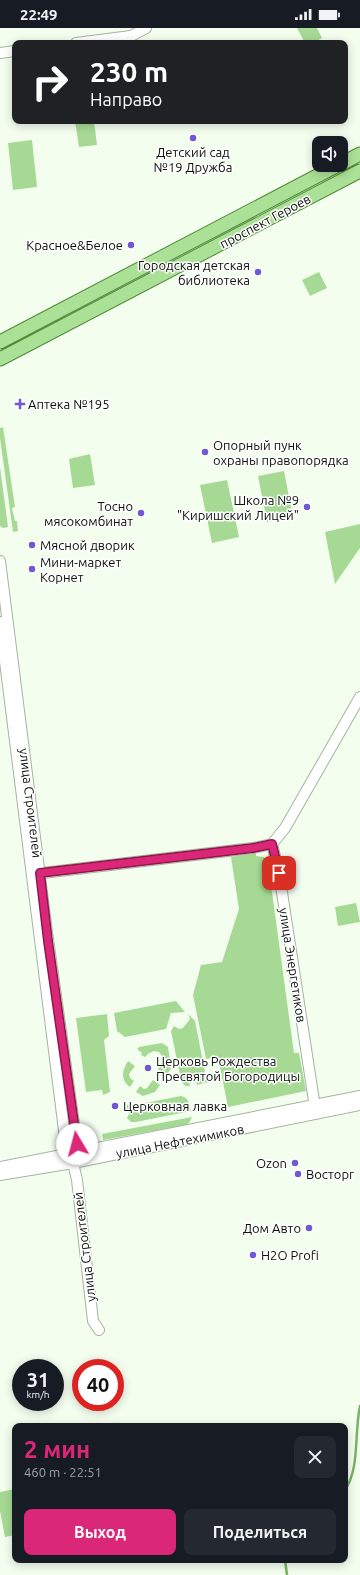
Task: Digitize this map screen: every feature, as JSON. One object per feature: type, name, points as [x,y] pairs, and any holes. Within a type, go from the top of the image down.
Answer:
[{"type":"main road","name":"проспект Героев","points":[[348,160],[360,154]]},
{"type":"main road","name":"проспект Героев","points":[[0,359],[360,171]]},
{"type":"main road","name":"проспект Героев","points":[[0,342],[325,172]]},
{"type":"street","points":[[100,40],[131,36],[146,28]]},
{"type":"street","points":[[0,53],[12,51]]},
{"type":"street","name":"улица Строителей","points":[[0,562],[70,1158],[77,1180],[93,1320],[99,1330]]},
{"type":"street","name":"улица Строителей","points":[[0,622],[78,1152]]},
{"type":"street","points":[[36,874],[253,848],[272,844],[285,828],[360,696]]},
{"type":"street","name":"улица Энергетиков","points":[[272,844],[279,873],[315,1110]]},
{"type":"street","points":[[0,1167],[70,1158],[78,1152],[315,1110],[360,1096]]},
{"type":"street","name":"улица Нефтехимиков","points":[[0,1175],[70,1158],[315,1110],[360,1105]]},
{"type":"green space","points":[[297,28],[317,28],[322,38],[318,40],[303,40]]},
{"type":"green space","points":[[75,124],[94,124],[97,145],[79,147]]},
{"type":"green space","points":[[32,140],[37,187],[13,190],[8,143]]},
{"type":"green space","points":[[319,272],[327,288],[310,296],[302,280]]},
{"type":"green space","points":[[3,427],[15,507],[12,508],[15,521],[17,521],[18,531],[13,532],[0,438],[0,428]]},
{"type":"green space","points":[[90,454],[95,485],[73,488],[69,459]]},
{"type":"green space","points":[[0,467],[8,527],[3,528],[0,526]]},
{"type":"green space","points":[[284,471],[293,517],[267,522],[258,476]]},
{"type":"green space","points":[[227,480],[239,537],[212,543],[200,485]]},
{"type":"green space","points":[[360,524],[360,548],[335,584],[325,532]]},
{"type":"green space","points":[[256,853],[256,856],[264,857],[268,863],[294,1053],[299,1053],[306,1091],[228,1107],[218,1057],[206,1059],[193,995],[201,965],[222,962],[239,909],[231,857]]},
{"type":"green space","points":[[356,903],[360,922],[338,926],[335,907]]},
{"type":"green space","points":[[176,1001],[185,1012],[171,1013],[166,1029],[125,1037],[117,1031],[114,1013]]},
{"type":"green space","points":[[107,1014],[109,1036],[104,1040],[110,1092],[103,1095],[102,1090],[86,1092],[76,1018]]},
{"type":"green space","points":[[188,1014],[195,1021],[207,1082],[197,1085],[195,1075],[188,1077],[190,1086],[184,1085],[181,1080],[171,1031],[174,1026],[179,1029],[183,1028],[190,1019]]},
{"type":"green space","points":[[162,1043],[168,1047],[171,1068],[166,1077],[158,1069],[162,1063],[162,1056],[159,1052],[154,1051],[145,1057],[141,1055],[142,1053],[137,1049],[139,1047]]},
{"type":"green space","points":[[128,1061],[135,1066],[129,1074],[130,1078],[134,1081],[130,1087],[123,1078],[123,1071]]},
{"type":"green space","points":[[153,1080],[160,1085],[155,1092],[143,1096],[136,1092],[140,1086],[144,1089],[147,1088]]},
{"type":"green space","points":[[181,1096],[184,1097],[189,1103],[191,1111],[136,1122],[131,1122],[127,1118],[129,1114],[126,1105],[140,1104]]},
{"type":"green space","points":[[192,1117],[186,1125],[103,1140],[102,1134]]},
{"type":"green space","points":[[12,1490],[12,1536],[5,1537],[0,1511],[0,1492]]},
{"type":"waterway","points":[[348,1485],[353,1472],[355,1461],[360,1406]]},
{"type":"waterway","points":[[285,1563],[287,1575]]},
{"type":"place","name":"Детский сад №19 Дружба","points":[[193,138]]},
{"type":"place","name":"Красное&Белое","points":[[131,245]]},
{"type":"place","name":"Городская детская библиотека","points":[[258,272]]},
{"type":"place","name":"Аптека №195","points":[[20,404]]},
{"type":"place","name":"Опорный пунк охраны правопорядка","points":[[205,452]]},
{"type":"place","name":"Школа №9 \"Киришский Лицей\"","points":[[307,507]]},
{"type":"place","name":"Тосно мясокомбинат","points":[[141,513]]},
{"type":"place","name":"Мясной дворик","points":[[32,545]]},
{"type":"place","name":"Мини-маркет Корнет","points":[[32,569]]},
{"type":"place","name":"Церковь Рождества Пресвятой Богородицы","points":[[148,1068]]},
{"type":"place","name":"Церковная лавка","points":[[115,1106]]},
{"type":"place","name":"Ozon","points":[[295,1163]]},
{"type":"place","name":"Восторг","points":[[298,1174]]},
{"type":"place","name":"Дом Авто","points":[[309,1228]]},
{"type":"place","name":"H2O Profi","points":[[253,1255]]},
{"type":"route","points":[[77,1144],[48,941],[40,873],[105,864],[253,848],[272,844],[279,873]]}]
